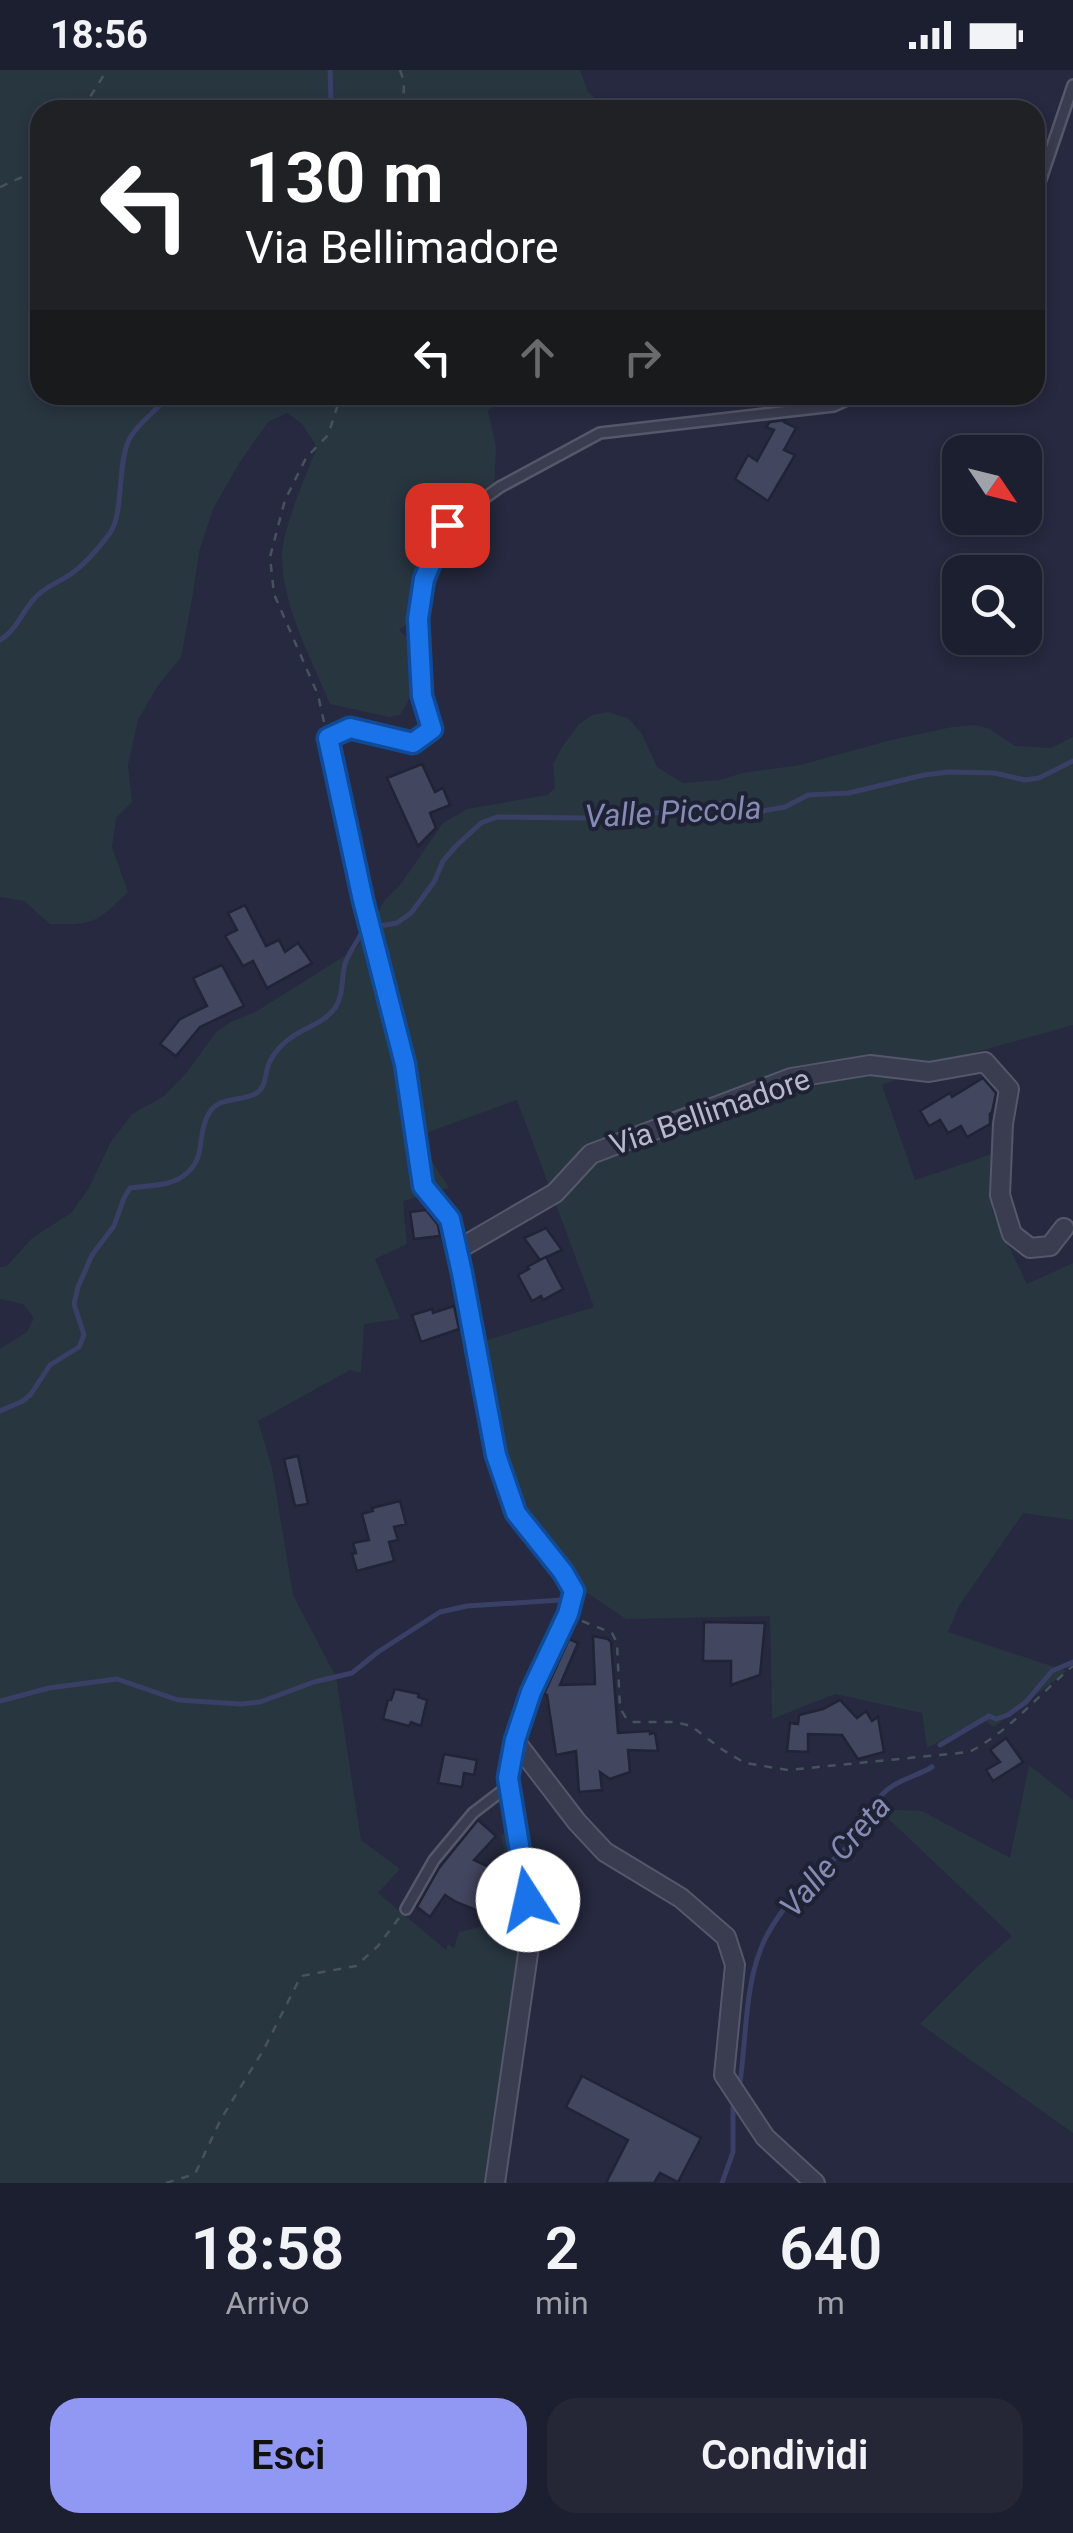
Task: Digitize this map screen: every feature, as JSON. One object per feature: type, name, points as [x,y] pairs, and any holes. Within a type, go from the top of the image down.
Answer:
[{"type":"street","points":[[328,738],[363,900],[405,1064],[423,1186],[450,1219],[496,1455],[516,1513],[574,1591],[568,1614],[531,1692],[515,1740],[508,1778],[532,1926],[496,2183]]},
{"type":"street","name":"Via Bellimadore","points":[[457,1250],[556,1194],[591,1154],[791,1078],[870,1064],[930,1072],[985,1062],[1009,1089],[1003,1124],[1000,1195],[1012,1234],[1030,1248],[1050,1246],[1064,1228]]},
{"type":"street","points":[[515,1740],[577,1822],[605,1852],[681,1898],[726,1937],[734,1965],[724,2075],[765,2137],[814,2183]]},
{"type":"lane","points":[[1045,168],[1073,85]]},
{"type":"lane","points":[[328,738],[350,728],[413,743],[432,729],[422,696],[418,619],[424,579],[447,525],[500,488],[600,434],[836,405]]},
{"type":"lane","points":[[406,1909],[434,1860],[473,1813],[509,1786]]},
{"type":"path","points":[[88,100],[107,70]]},
{"type":"path","points":[[400,70],[403,100]]},
{"type":"path","points":[[0,187],[30,174]]},
{"type":"path","points":[[328,738],[318,695],[274,594],[270,556],[286,500],[306,458],[328,435],[338,405]]},
{"type":"path","points":[[568,1614],[612,1633],[618,1643],[620,1708],[626,1718],[632,1722],[691,1726],[745,1763],[788,1770],[970,1752],[1073,1666]]},
{"type":"path","points":[[166,2183],[195,2174],[221,2119],[264,2050],[301,1976],[356,1966],[378,1946],[406,1909]]},
{"type":"shaded area","points":[[0,70],[580,70],[588,92],[598,100],[30,100],[30,405],[497,405],[488,410],[496,447],[494,495],[441,531],[422,554],[429,608],[399,630],[424,654],[405,708],[400,715],[389,717],[330,704],[307,651],[287,595],[282,558],[290,518],[317,447],[302,424],[287,413],[268,422],[213,509],[199,552],[181,657],[138,720],[128,765],[132,802],[116,818],[112,847],[128,892],[101,916],[77,924],[50,924],[24,901],[0,897]]},
{"type":"shaded area","points":[[608,712],[628,718],[642,734],[657,767],[683,783],[800,765],[952,727],[976,725],[990,729],[1015,746],[1051,748],[1073,737],[1073,1025],[973,1053],[882,1085],[915,1180],[995,1153],[992,1211],[1027,1284],[1073,1263],[1073,1520],[1023,1513],[959,1606],[948,1632],[1067,1671],[994,1727],[982,1719],[927,1748],[922,1713],[835,1694],[772,1719],[770,1616],[626,1619],[556,1572],[492,1468],[487,1340],[594,1307],[517,1100],[423,1134],[428,1155],[449,1188],[403,1201],[407,1244],[375,1259],[400,1319],[364,1324],[361,1373],[350,1370],[258,1421],[272,1468],[293,1595],[336,1677],[361,1840],[400,1869],[378,1893],[446,1950],[448,1944],[454,1948],[459,1932],[492,1924],[509,1871],[501,1836],[509,1828],[531,1892],[493,2183],[0,2183],[0,1349],[27,1332],[34,1318],[23,1304],[0,1299],[0,1267],[7,1266],[32,1238],[71,1213],[89,1188],[110,1143],[132,1114],[164,1096],[216,1032],[357,948],[385,900],[443,823],[467,809],[547,795],[555,788],[553,764],[562,747],[579,724],[592,715]]},
{"type":"shaded area","points":[[1029,1765],[1073,1800],[1073,2133],[920,2024],[1012,1936],[878,1809],[922,1811],[1010,1858]]},
{"type":"building","points":[[785,420],[796,428],[784,450],[795,455],[768,501],[735,479],[748,455],[757,461],[774,430],[766,427],[770,422]]},
{"type":"building","points":[[422,764],[435,792],[443,788],[450,805],[430,813],[436,828],[418,846],[387,778]]},
{"type":"building","points":[[245,905],[266,946],[279,940],[285,952],[298,943],[312,963],[267,988],[253,961],[243,966],[225,936],[237,930],[228,913]]},
{"type":"building","points":[[222,965],[244,1006],[200,1027],[176,1056],[160,1044],[180,1019],[207,1006],[193,978]]},
{"type":"building","points":[[983,1078],[996,1093],[990,1124],[967,1137],[961,1126],[948,1133],[940,1120],[929,1126],[920,1111]]},
{"type":"building","points":[[426,1210],[438,1225],[440,1236],[414,1239],[410,1212]]},
{"type":"building","points":[[546,1228],[562,1250],[540,1260],[524,1238]]},
{"type":"building","points":[[546,1257],[563,1289],[543,1300],[541,1296],[532,1301],[518,1275]]},
{"type":"building","points":[[454,1306],[459,1329],[421,1342],[412,1315]]},
{"type":"building","points":[[298,1456],[308,1504],[295,1506],[284,1459]]},
{"type":"building","points":[[400,1501],[406,1524],[394,1527],[398,1540],[389,1542],[394,1561],[357,1571],[353,1543],[369,1540],[362,1514]]},
{"type":"building","points":[[704,1622],[765,1623],[760,1675],[731,1685],[731,1661],[703,1661]]},
{"type":"building","points":[[593,1636],[611,1642],[618,1733],[655,1733],[658,1751],[628,1750],[630,1772],[610,1779],[600,1772],[602,1790],[579,1792],[576,1751],[556,1755],[544,1694],[569,1639],[578,1643],[560,1685],[595,1684]]},
{"type":"building","points":[[395,1689],[419,1694],[427,1700],[421,1726],[383,1719]]},
{"type":"building","points":[[840,1700],[857,1718],[866,1711],[872,1721],[878,1717],[884,1752],[858,1759],[842,1735],[808,1734],[808,1752],[787,1751],[790,1723],[798,1724],[799,1715]]},
{"type":"building","points":[[1006,1738],[1023,1762],[993,1781],[986,1770],[1000,1762],[990,1750]]},
{"type":"building","points":[[444,1754],[477,1760],[474,1775],[464,1773],[462,1787],[438,1783]]},
{"type":"building","points":[[478,1820],[496,1836],[474,1860],[504,1874],[491,1904],[486,1914],[445,1895],[430,1917],[417,1907],[439,1868]]},
{"type":"building","points":[[582,2076],[701,2138],[678,2182],[660,2173],[654,2183],[606,2183],[628,2140],[566,2107]]},
{"type":"waterway","points":[[330,70],[331,100]]},
{"type":"waterway","points":[[0,640],[38,595],[78,569],[110,533],[117,514],[128,442],[159,405]]},
{"type":"waterway","name":"Valle Piccola","points":[[374,927],[397,923],[411,913],[456,846],[481,823],[497,817],[585,818],[735,803],[762,811],[785,807],[808,795],[849,793],[949,772],[1039,778],[1073,761]]},
{"type":"waterway","name":"Valle Piccola","points":[[0,1411],[23,1401],[50,1365],[79,1347],[84,1335],[74,1304],[78,1287],[92,1255],[114,1226],[130,1188],[168,1183],[194,1166],[212,1109],[259,1091],[277,1050],[335,1008],[345,964],[363,930]]},
{"type":"waterway","points":[[0,1701],[49,1688],[117,1679],[178,1700],[260,1702],[352,1673],[440,1612],[467,1606],[561,1600]]},
{"type":"waterway","name":"Valle Creta","points":[[940,1745],[989,1716],[996,1719],[1008,1715],[1026,1702],[1052,1671],[1073,1662]]},
{"type":"waterway","name":"Valle Creta","points":[[740,2082],[753,1973],[774,1924],[805,1883],[846,1848],[884,1793],[932,1767]]},
{"type":"waterway","name":"Valle Creta","points":[[722,2183],[733,2152],[733,2107]]},
{"type":"route","points":[[447,525],[424,579],[418,619],[422,696],[432,729],[413,743],[350,728],[328,738],[363,900],[405,1064],[423,1186],[450,1219],[496,1455],[516,1513],[574,1591],[568,1614],[531,1692],[515,1740],[508,1778],[528,1900]]}]
